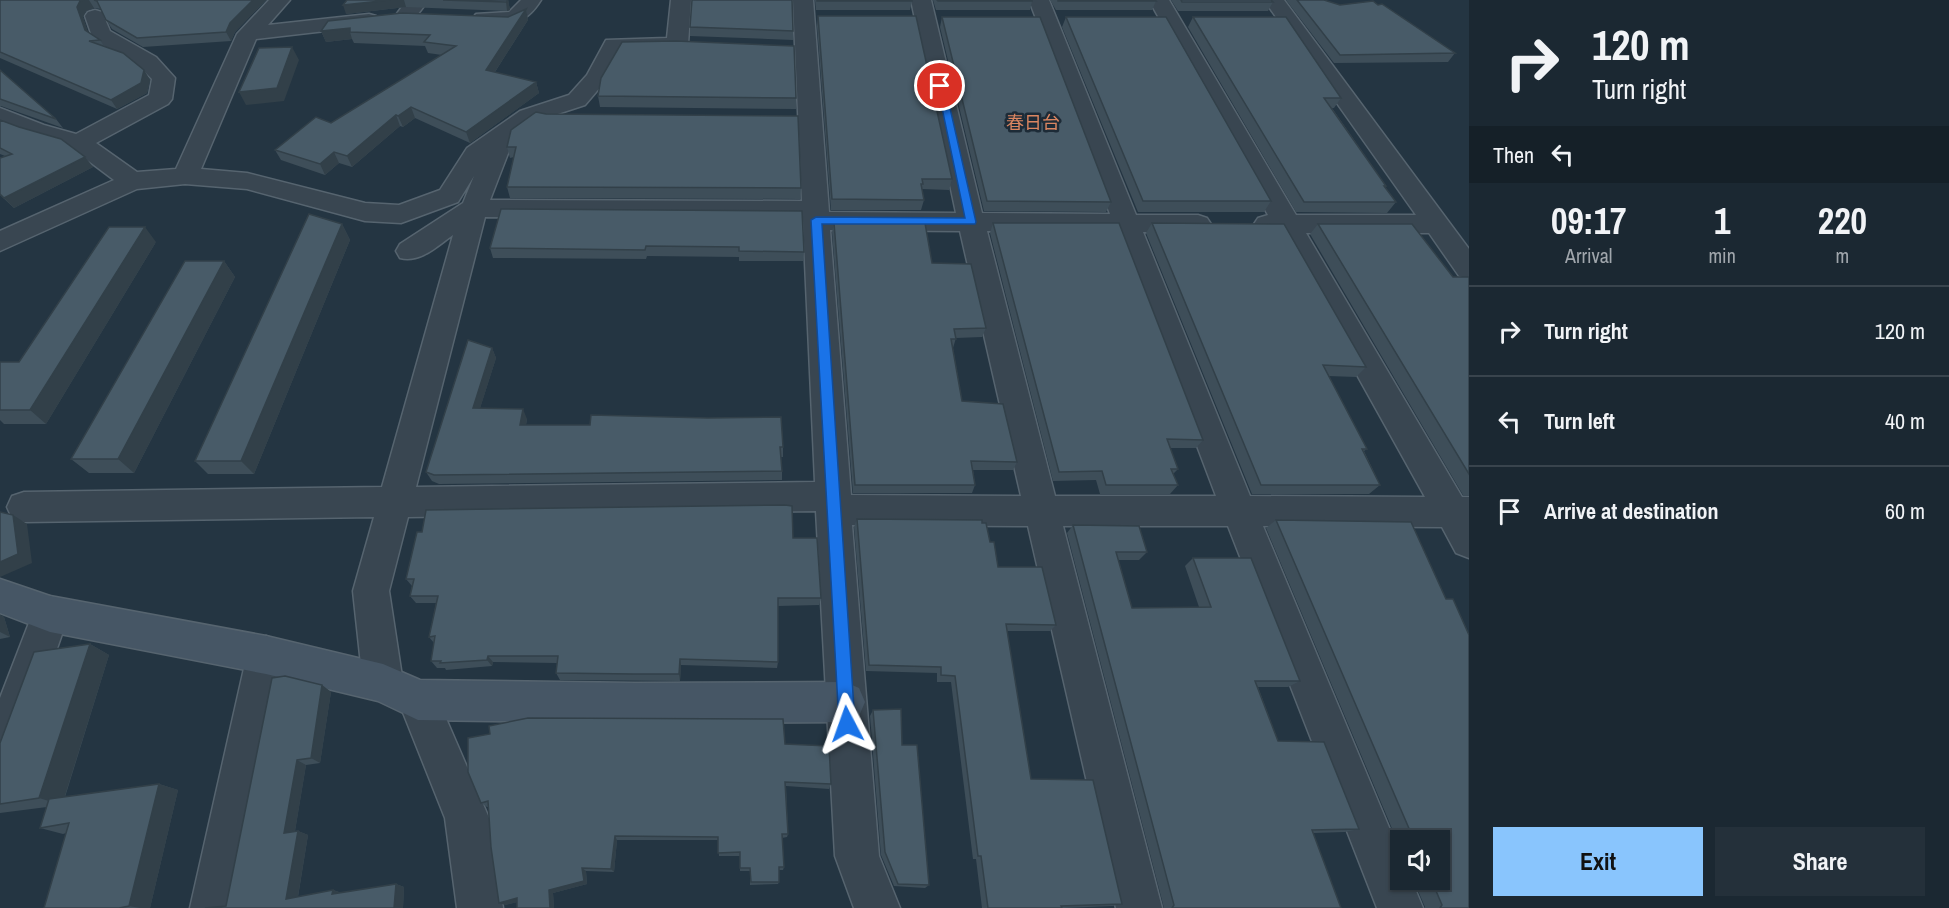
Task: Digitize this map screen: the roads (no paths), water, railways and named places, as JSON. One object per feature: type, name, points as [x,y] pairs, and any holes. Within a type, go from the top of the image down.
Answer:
[{"type":"street","points":[[185,176],[248,34],[280,0]]},
{"type":"street","points":[[465,17],[511,19],[525,12],[531,0]]},
{"type":"street","points":[[0,242],[132,181],[185,176],[247,181],[365,212],[401,214],[448,196],[476,153],[528,116],[576,100],[597,78],[614,45],[689,45],[681,0]]},
{"type":"street","points":[[248,34],[418,10]]},
{"type":"street","points":[[1275,12],[1469,269]]},
{"type":"street","points":[[924,14],[971,222],[1139,908]]},
{"type":"street","points":[[1044,14],[1239,511],[1400,908]]},
{"type":"street","points":[[1167,14],[1286,224],[1460,512],[1469,543]]},
{"type":"street","points":[[79,142],[160,99],[164,78],[148,62],[101,34],[95,15]]},
{"type":"street","points":[[805,27],[798,118],[816,215],[845,702],[857,856],[877,908]]},
{"type":"street","points":[[0,115],[79,142],[132,181]]},
{"type":"street","points":[[528,116],[587,116]]},
{"type":"street","points":[[480,908],[467,818],[400,692],[371,591],[474,208],[502,136]]},
{"type":"street","points":[[410,251],[474,208],[816,215],[971,222],[1437,224]]},
{"type":"street","points":[[24,507],[396,500],[834,503],[1043,511],[1460,512]]},
{"type":"street","points":[[0,596],[50,614],[266,655],[400,692],[635,703],[845,702]]},
{"type":"street","points":[[0,754],[50,614]]},
{"type":"street","points":[[213,908],[266,655]]},
{"type":"district","name":"春日台","points":[[1033,122]]}]
